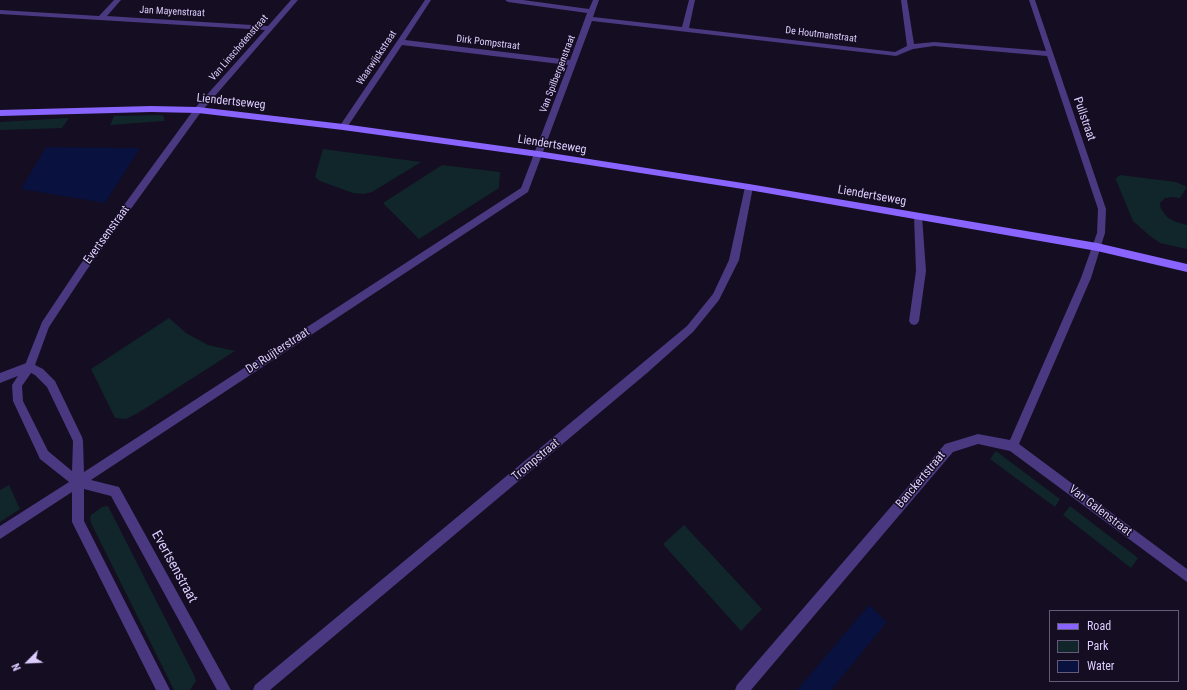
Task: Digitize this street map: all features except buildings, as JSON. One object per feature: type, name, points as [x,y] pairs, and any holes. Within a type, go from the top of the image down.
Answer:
[{"type":"street","points":[[101,18],[118,0]]},
{"type":"street","name":"Van Linschotenstraat","points":[[198,110],[295,0]]},
{"type":"street","name":"Waarwijckstraat","points":[[343,127],[428,0]]},
{"type":"street","points":[[508,0],[591,15]]},
{"type":"street","name":"Van Spilbergenstraat","points":[[538,154],[596,0]]},
{"type":"street","points":[[685,29],[692,0]]},
{"type":"street","points":[[904,0],[912,47]]},
{"type":"street","name":"Pullstraat","points":[[1032,0],[1102,209],[1101,233],[1097,247]]},
{"type":"street","name":"Jan Mayenstraat","points":[[0,12],[271,28]]},
{"type":"street","name":"De Houtmanstraat","points":[[591,15],[685,29],[896,54],[912,47],[934,44],[1049,54]]},
{"type":"street","name":"Dirk Pompstraat","points":[[400,42],[573,63]]},
{"type":"street","name":"Liendertseweg","points":[[0,113],[151,109],[198,110],[343,127],[538,154],[749,187],[1097,247],[1186,270]]},
{"type":"street","name":"Evertsenstraat","points":[[198,110],[83,268],[45,324],[29,367],[17,385],[18,401],[44,455],[78,482],[115,491],[224,690]]},
{"type":"street","name":"De Ruijterstraat","points":[[0,533],[525,190],[538,154]]},
{"type":"street","name":"Trompstraat","points":[[260,690],[690,329],[716,297],[734,260],[749,187]]},
{"type":"street","points":[[914,321],[921,271],[918,216]]},
{"type":"street","points":[[1013,446],[1086,278],[1097,247]]},
{"type":"street","points":[[0,378],[29,367],[39,372],[51,384],[78,441],[78,522],[163,690]]},
{"type":"street","name":"Banckertstraat","points":[[742,690],[949,448],[978,439],[1013,446]]},
{"type":"street","name":"Van Galenstraat","points":[[1013,446],[1187,576]]},
{"type":"green space","points":[[162,115],[164,117],[164,121],[110,125],[114,116]]},
{"type":"green space","points":[[69,118],[62,128],[0,130],[0,122]]},
{"type":"green space","points":[[323,149],[421,162],[372,192],[364,194],[353,193],[320,181],[315,177]]},
{"type":"green space","points":[[442,165],[500,172],[499,188],[419,239],[383,203]]},
{"type":"green space","points":[[1120,175],[1176,182],[1187,187],[1180,198],[1165,198],[1160,203],[1161,209],[1167,217],[1176,222],[1187,225],[1187,249],[1160,243],[1133,221],[1116,180],[1116,178]]},
{"type":"green space","points":[[169,318],[186,333],[208,345],[235,351],[138,413],[126,419],[115,418],[91,369]]},
{"type":"green space","points":[[996,451],[1060,499],[1055,507],[990,459]]},
{"type":"green space","points":[[9,485],[20,509],[0,522],[0,490]]},
{"type":"green space","points":[[108,506],[194,675],[196,681],[190,690],[174,690],[91,523],[91,515],[102,507]]},
{"type":"green space","points":[[1070,506],[1138,558],[1131,568],[1063,515]]},
{"type":"green space","points":[[684,525],[762,609],[741,631],[663,544]]},
{"type":"water","points":[[46,147],[140,148],[105,203],[21,189]]},
{"type":"water","points":[[869,605],[887,622],[831,690],[797,690]]}]
